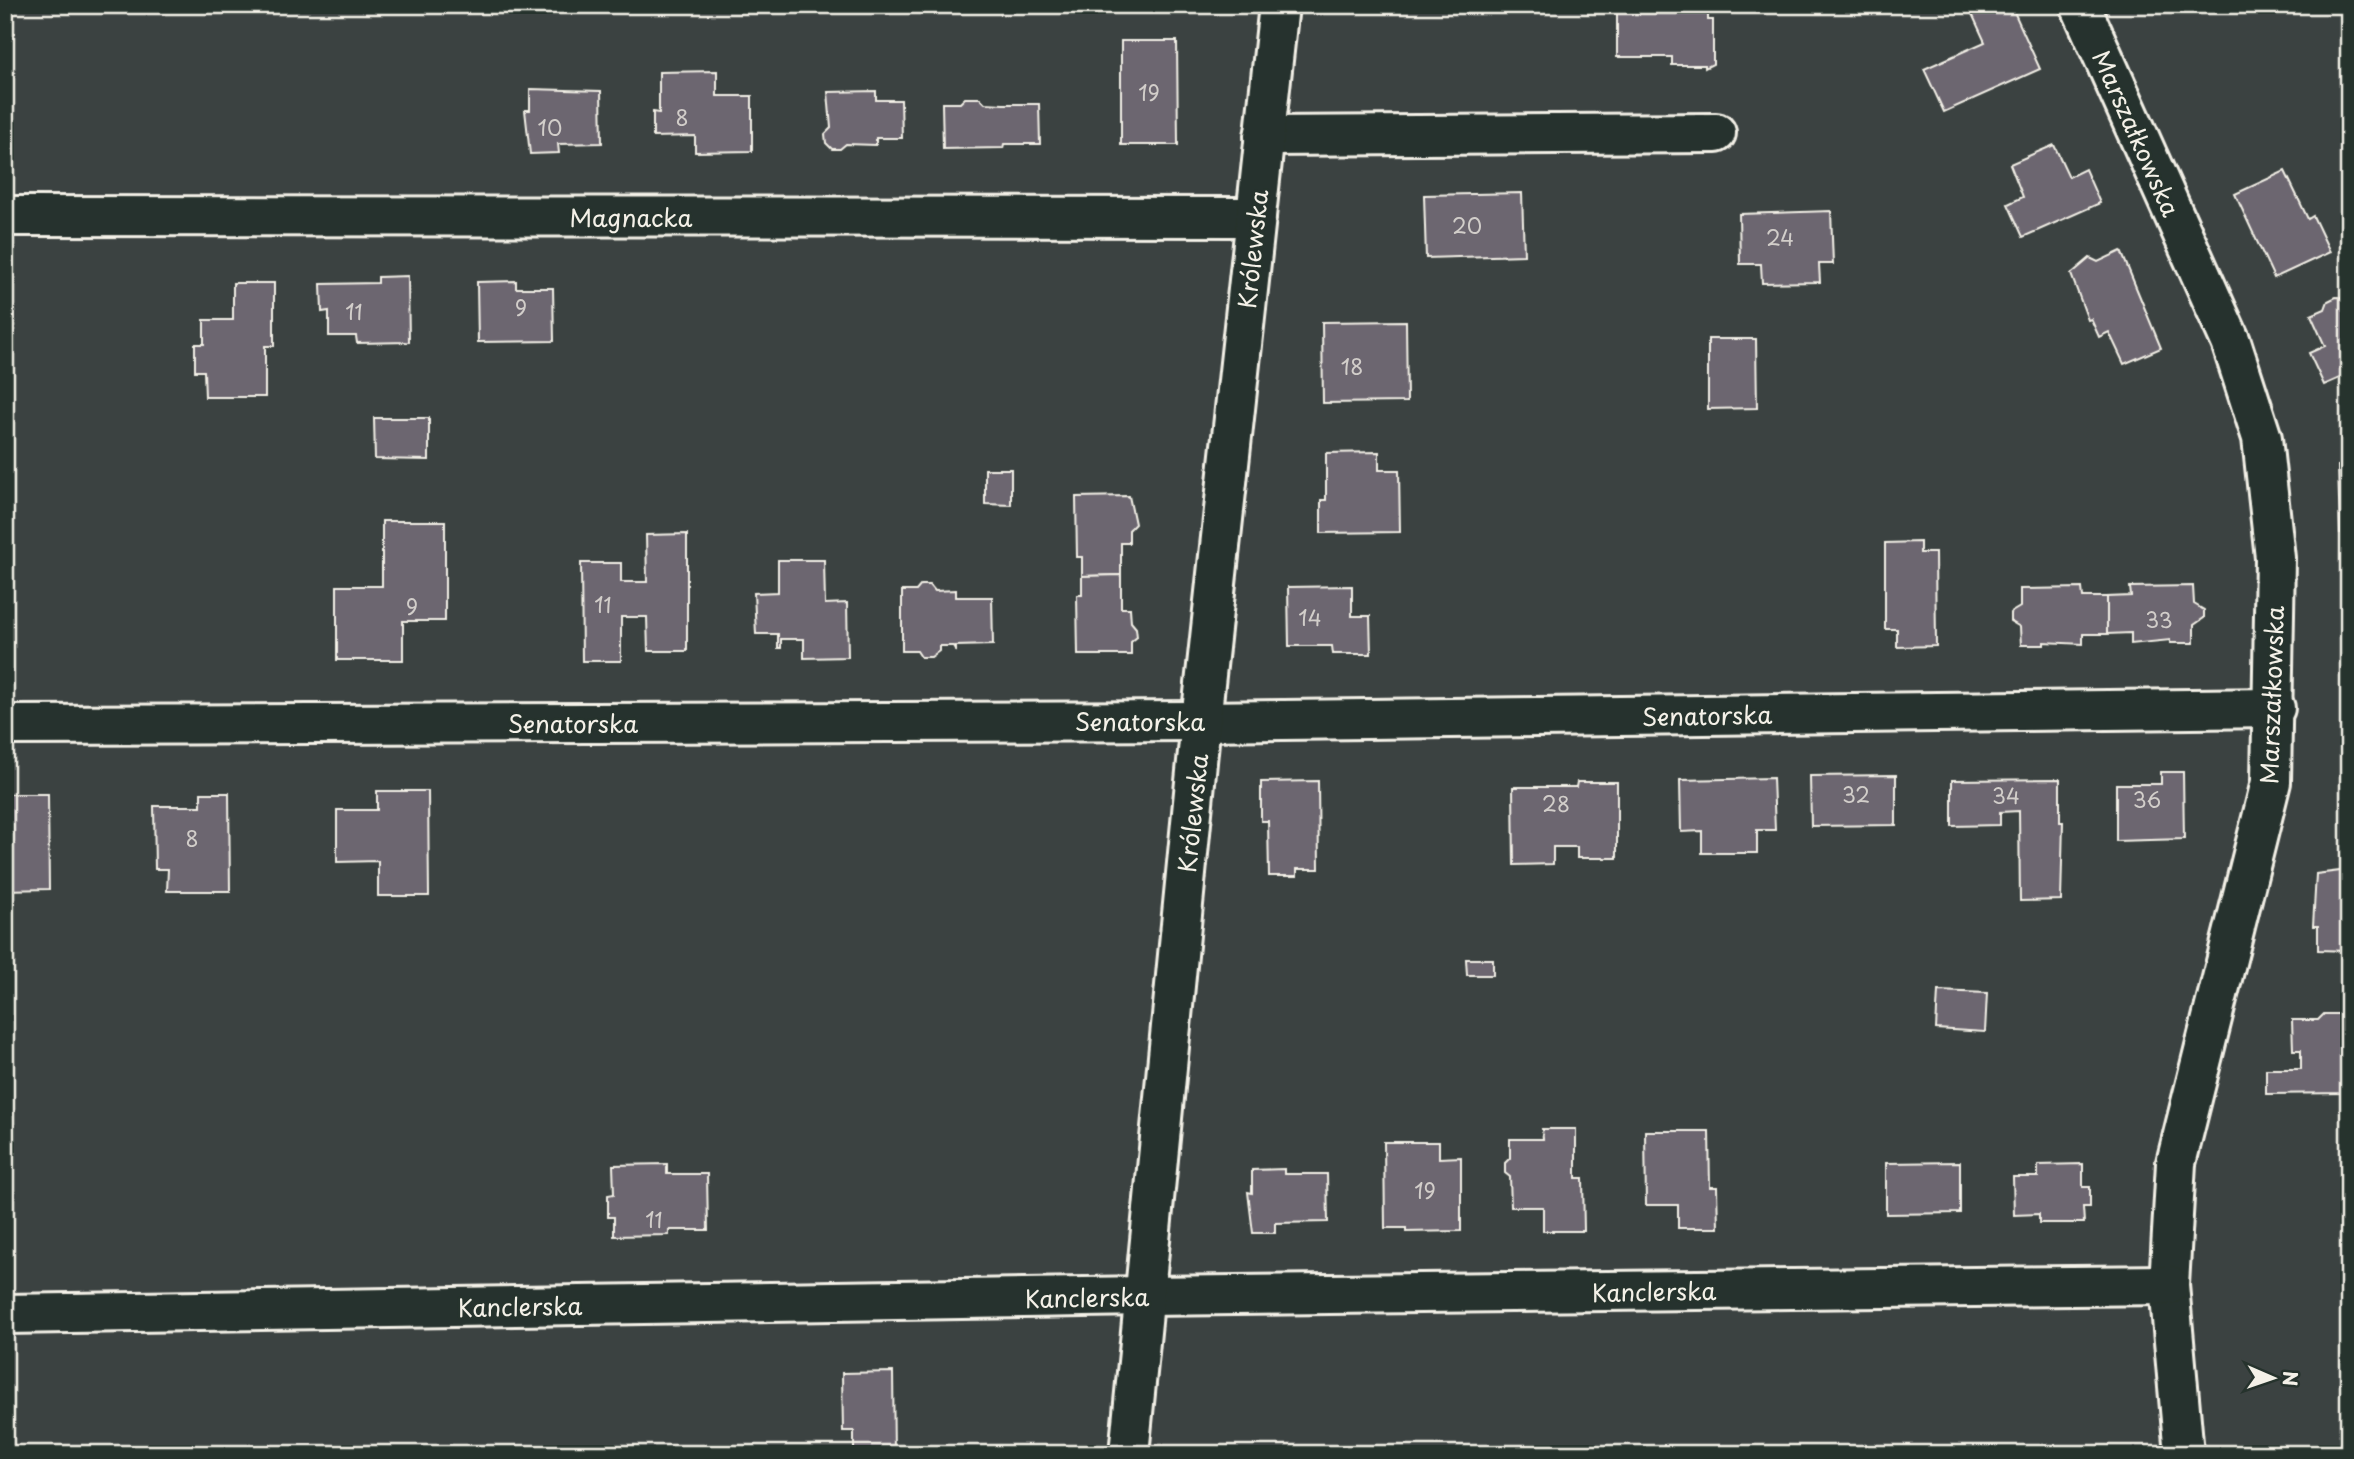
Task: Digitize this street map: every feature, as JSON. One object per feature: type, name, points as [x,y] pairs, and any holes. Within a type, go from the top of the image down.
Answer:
[{"type":"street","name":"Królewska","points":[[1129,1454],[1201,721],[1279,5]]},
{"type":"street","name":"Marszałkowska","points":[[2080,5],[2231,342],[2262,438],[2276,558],[2275,708],[2271,782],[2176,1163],[2169,1285],[2184,1454]]},
{"type":"street","points":[[1264,136],[1716,133]]},
{"type":"street","name":"Magnacka","points":[[5,216],[1256,217]]},
{"type":"street","name":"Senatorska","points":[[5,725],[1201,721],[2275,708]]},
{"type":"street","name":"Kanclerska","points":[[5,1314],[1144,1296],[2169,1285]]},
{"type":"building","points":[[1617,5],[1708,5],[1708,20],[1713,20],[1713,64],[1705,68],[1705,65],[1672,65],[1672,57],[1617,57]]},
{"type":"building","points":[[1968,5],[2011,5],[2040,69],[1944,112],[1924,69],[1985,42]]},
{"type":"building","points":[[1121,41],[1177,41],[1178,145],[1121,145]]},
{"type":"building","points":[[717,71],[717,96],[752,96],[752,151],[695,152],[695,136],[653,137],[653,112],[659,113],[659,72]]},
{"type":"building","points":[[530,89],[601,91],[602,143],[558,144],[559,153],[530,154],[525,110],[530,110]]},
{"type":"building","points":[[876,91],[876,100],[901,100],[902,138],[876,138],[876,145],[846,144],[840,149],[832,149],[826,143],[825,134],[831,128],[828,92]]},
{"type":"building","points":[[965,98],[980,98],[985,103],[1039,104],[1040,144],[943,149],[942,103],[960,103]]},
{"type":"building","points":[[2054,145],[2069,177],[2085,169],[2100,203],[2023,237],[2008,204],[2023,197],[2010,164]]},
{"type":"building","points":[[2285,171],[2308,219],[2313,216],[2330,252],[2274,278],[2235,194]]},
{"type":"building","points":[[1522,193],[1524,255],[1426,258],[1424,195]]},
{"type":"building","points":[[1831,211],[1833,264],[1819,264],[1820,282],[1762,283],[1761,264],[1740,264],[1739,214]]},
{"type":"building","points":[[2121,251],[2161,348],[2124,364],[2109,332],[2099,337],[2091,319],[2088,320],[2071,274],[2090,258],[2098,262]]},
{"type":"building","points":[[408,276],[409,342],[357,343],[356,336],[329,336],[329,311],[322,312],[321,284],[378,283],[378,277]]},
{"type":"building","points":[[516,281],[516,288],[553,288],[554,341],[478,342],[477,282]]},
{"type":"building","points":[[233,283],[274,283],[274,346],[265,346],[265,397],[205,397],[204,371],[195,371],[195,344],[204,344],[204,320],[233,320]]},
{"type":"building","points":[[2336,297],[2349,298],[2349,374],[2324,385],[2309,353],[2325,346],[2311,315],[2325,309],[2328,301]]},
{"type":"building","points":[[1406,321],[1407,402],[1323,403],[1322,322]]},
{"type":"building","points":[[1708,339],[1756,339],[1757,408],[1708,409]]},
{"type":"building","points":[[374,418],[429,418],[429,460],[375,459]]},
{"type":"building","points":[[2346,432],[2349,432],[2349,533],[2340,533],[2338,466],[2347,466]]},
{"type":"building","points":[[1379,452],[1379,470],[1399,470],[1400,532],[1321,533],[1321,500],[1326,500],[1326,453]]},
{"type":"building","points":[[985,469],[1011,469],[1011,505],[985,504]]},
{"type":"building","points":[[1129,496],[1135,524],[1129,530],[1129,543],[1121,543],[1121,575],[1082,576],[1082,557],[1077,557],[1076,497]]},
{"type":"building","points":[[382,521],[445,521],[445,621],[403,621],[403,660],[337,660],[337,586],[382,586]]},
{"type":"building","points":[[687,534],[687,651],[648,651],[647,617],[621,617],[621,661],[582,661],[581,563],[621,563],[621,582],[647,582],[646,535]]},
{"type":"building","points":[[1920,542],[1920,553],[1935,553],[1936,646],[1897,647],[1897,629],[1885,629],[1885,543]]},
{"type":"building","points":[[778,560],[824,560],[825,604],[847,603],[848,657],[804,658],[804,639],[781,639],[781,648],[778,648],[778,634],[756,634],[754,593],[778,592]]},
{"type":"building","points":[[1121,575],[1121,608],[1130,608],[1131,622],[1136,628],[1137,637],[1131,642],[1131,655],[1078,655],[1077,595],[1082,595],[1082,576]]},
{"type":"building","points":[[921,585],[930,585],[935,591],[956,590],[956,597],[992,597],[993,645],[956,646],[956,651],[953,646],[939,646],[939,651],[931,657],[921,657],[917,651],[902,651],[902,591],[916,591]]},
{"type":"building","points":[[1352,586],[1352,616],[1370,616],[1371,654],[1333,654],[1332,646],[1289,646],[1288,587]]},
{"type":"building","points":[[2193,586],[2194,604],[2204,610],[2204,618],[2194,625],[2194,643],[2170,643],[2170,640],[2131,644],[2131,633],[2107,634],[2107,597],[2131,596],[2130,587]]},
{"type":"building","points":[[2342,586],[2349,586],[2349,675],[2345,675],[2343,637],[2346,636]]},
{"type":"building","points":[[2082,588],[2083,597],[2107,597],[2107,634],[2083,634],[2083,644],[2044,642],[2044,645],[2021,645],[2020,627],[2010,621],[2010,613],[2020,607],[2020,589]]},
{"type":"building","points":[[2161,772],[2183,772],[2184,839],[2116,841],[2116,784],[2161,784]]},
{"type":"building","points":[[1896,775],[1896,825],[1811,826],[1810,776]]},
{"type":"building","points":[[1773,778],[1775,830],[1757,830],[1757,853],[1702,853],[1702,831],[1681,832],[1680,780]]},
{"type":"building","points":[[2060,779],[2060,822],[2063,822],[2061,900],[2020,901],[2019,811],[2000,812],[2000,825],[1952,826],[1952,780]]},
{"type":"building","points":[[1318,781],[1319,869],[1297,869],[1297,876],[1269,876],[1268,821],[1261,821],[1261,782]]},
{"type":"building","points":[[1577,782],[1617,782],[1617,858],[1577,858],[1577,847],[1553,847],[1553,864],[1514,865],[1513,787],[1576,787]]},
{"type":"building","points":[[377,791],[428,791],[429,896],[378,896],[378,861],[337,862],[337,810],[377,810]]},
{"type":"building","points":[[201,793],[229,793],[230,891],[167,891],[168,869],[155,869],[154,806],[201,806]]},
{"type":"building","points":[[5,794],[48,794],[49,889],[5,890]]},
{"type":"building","points":[[2349,870],[2349,951],[2318,950],[2318,926],[2313,926],[2316,874]]},
{"type":"building","points":[[1466,959],[1493,959],[1493,975],[1467,975]]},
{"type":"building","points":[[1938,991],[1987,993],[1985,1032],[1936,1029]]},
{"type":"building","points":[[2324,1014],[2339,1014],[2349,1020],[2349,1093],[2266,1094],[2266,1069],[2301,1069],[2301,1050],[2293,1050],[2292,1020],[2318,1020]]},
{"type":"building","points":[[1542,1129],[1576,1129],[1576,1178],[1583,1178],[1584,1231],[1543,1231],[1543,1207],[1511,1207],[1510,1177],[1505,1173],[1505,1163],[1510,1158],[1510,1139],[1543,1139]]},
{"type":"building","points":[[1645,1131],[1709,1131],[1710,1187],[1717,1187],[1718,1228],[1678,1228],[1678,1205],[1646,1205]]},
{"type":"building","points":[[1384,1142],[1439,1142],[1439,1158],[1461,1157],[1461,1231],[1406,1232],[1406,1228],[1385,1228]]},
{"type":"building","points":[[1960,1162],[1960,1213],[1886,1214],[1886,1163]]},
{"type":"building","points":[[667,1164],[667,1174],[707,1174],[708,1230],[669,1230],[669,1235],[614,1236],[614,1217],[608,1217],[608,1195],[614,1194],[613,1165]]},
{"type":"building","points":[[2083,1164],[2083,1187],[2090,1187],[2090,1207],[2083,1207],[2084,1223],[2039,1223],[2039,1214],[2014,1215],[2013,1177],[2038,1177],[2038,1165]]},
{"type":"building","points":[[1284,1169],[1284,1174],[1327,1174],[1328,1222],[1275,1223],[1275,1233],[1253,1233],[1248,1192],[1252,1193],[1252,1170]]},
{"type":"building","points":[[893,1372],[894,1454],[854,1454],[854,1431],[843,1431],[842,1373]]}]
